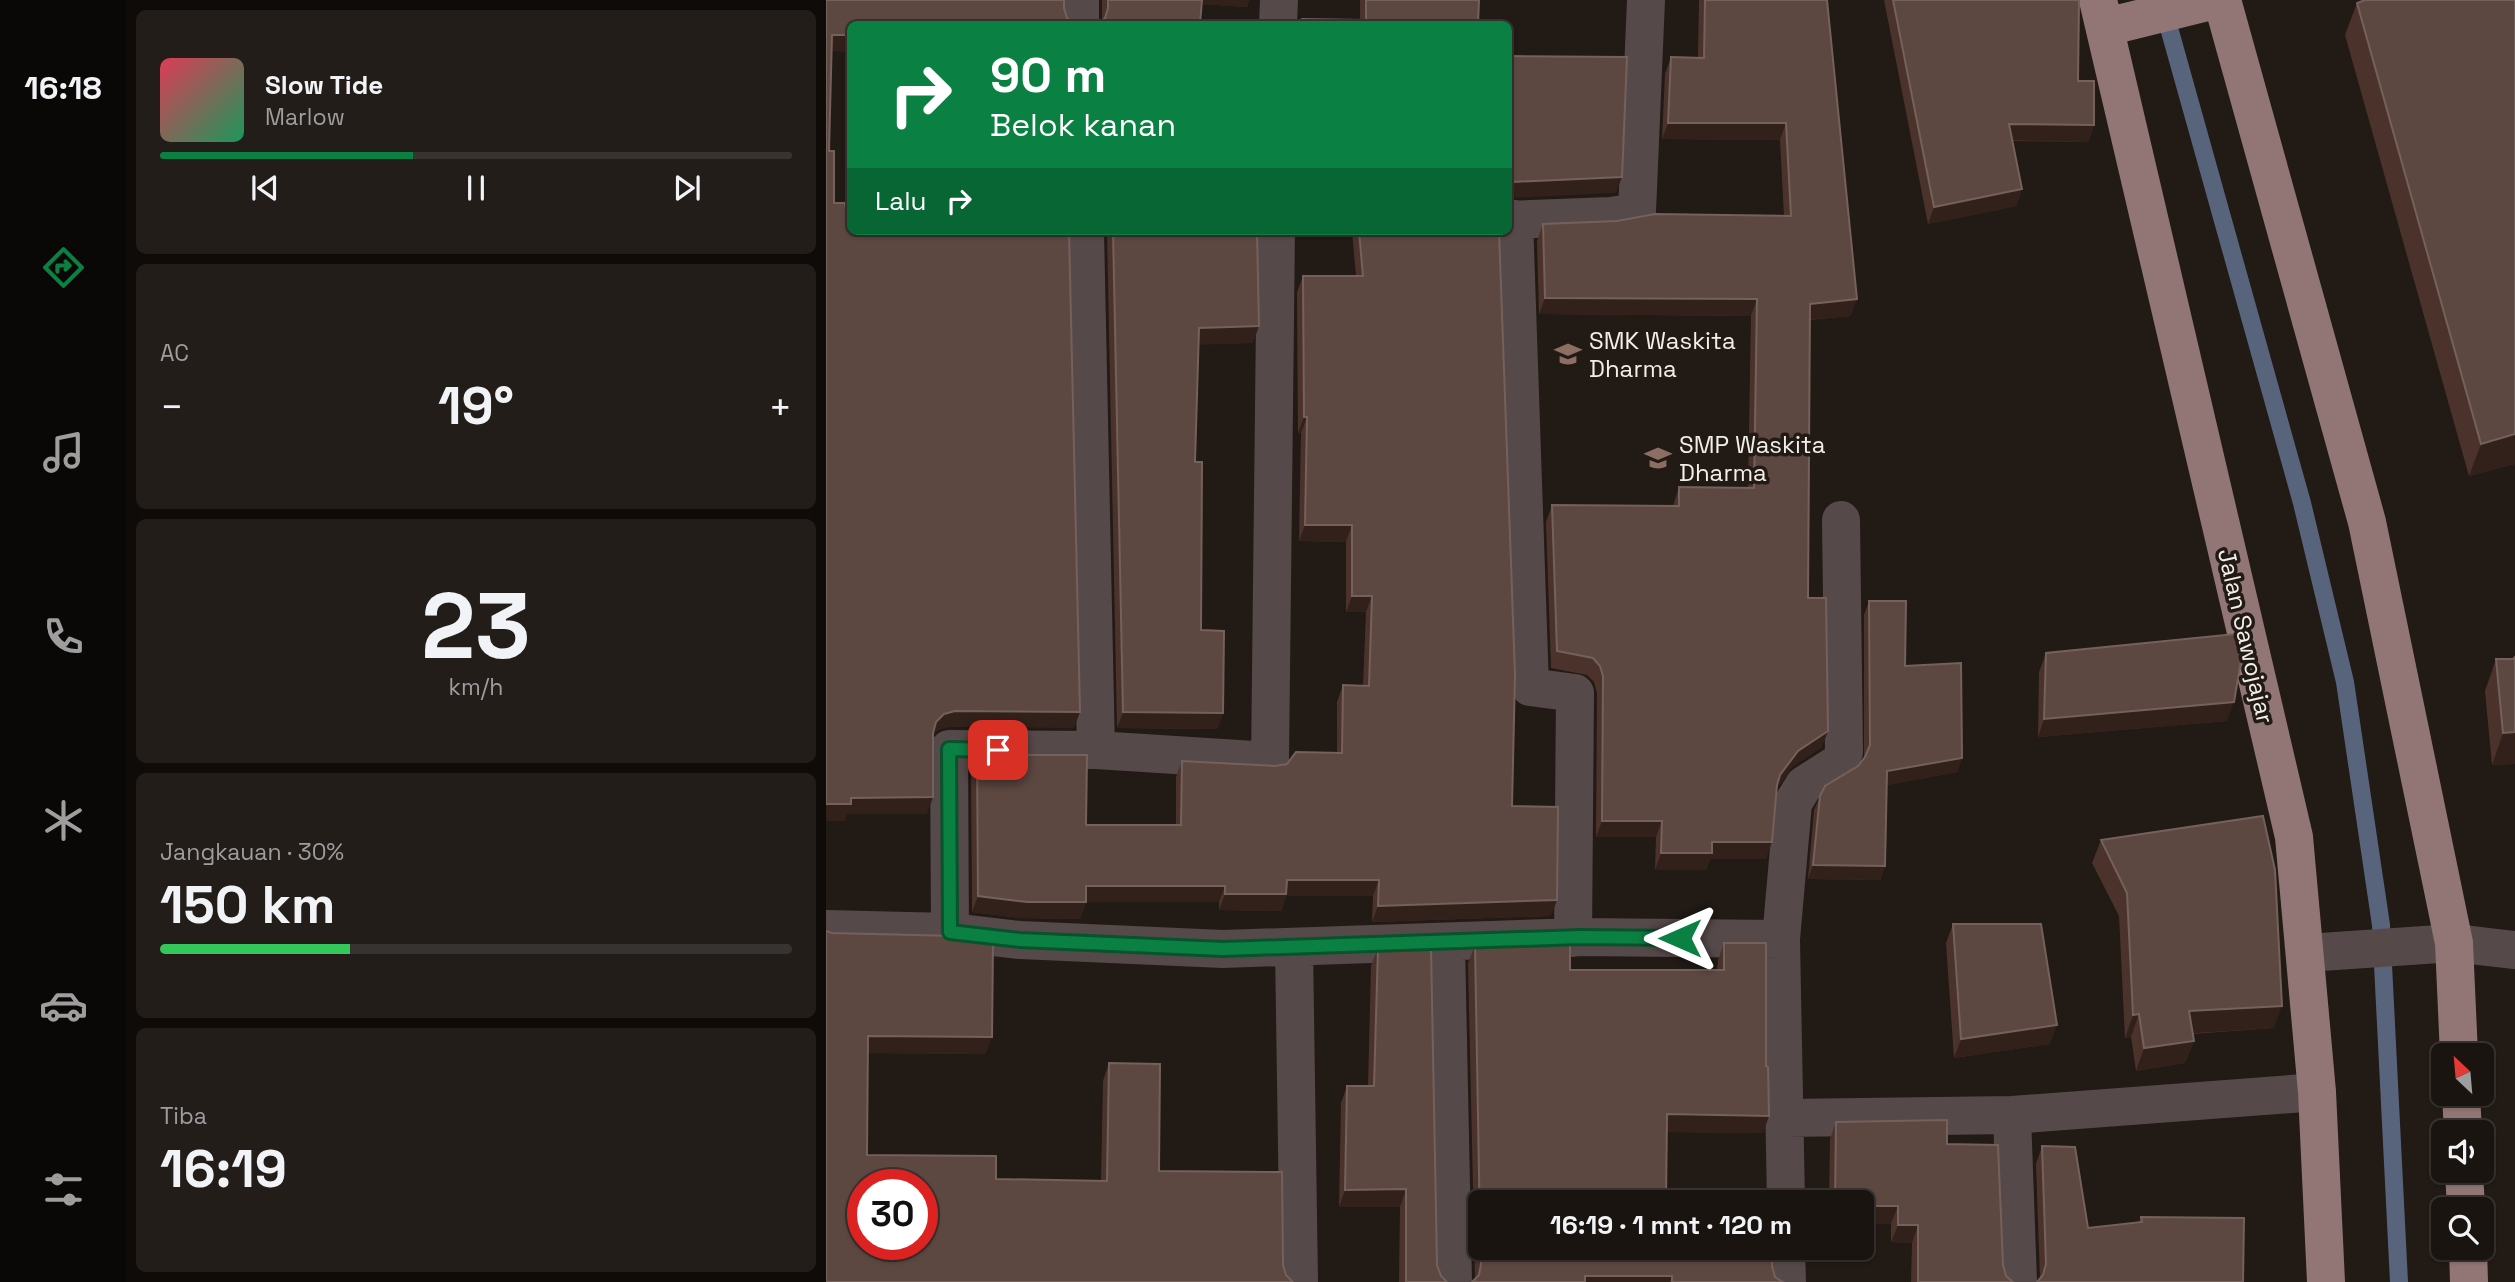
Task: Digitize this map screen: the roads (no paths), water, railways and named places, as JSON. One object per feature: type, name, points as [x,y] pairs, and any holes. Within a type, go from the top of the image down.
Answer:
[{"type":"main road","points":[[2222,0],[2367,523],[2443,943],[2457,1043]]},
{"type":"main road","points":[[2114,15],[2199,4]]},
{"type":"main road","name":"Jalan Sawojajar","points":[[2114,15],[2294,837],[2317,1092],[2326,1282]]},
{"type":"main road","points":[[2468,1260],[2469,1282]]},
{"type":"street","points":[[1080,0],[1080,21]]},
{"type":"street","points":[[1278,21],[1279,0]]},
{"type":"street","points":[[1512,220],[1610,216],[1637,212],[1646,0]]},
{"type":"street","points":[[1085,235],[1096,750]]},
{"type":"street","points":[[950,932],[949,749],[1096,750],[1270,761],[1276,235]]},
{"type":"street","points":[[1512,235],[1530,687],[1575,693],[1573,938]]},
{"type":"street","points":[[1786,1190],[1780,939],[1793,803],[1804,785],[1840,762],[1844,752],[1841,520]]},
{"type":"street","points":[[826,929],[950,932],[1020,940],[1223,949],[1573,938],[1780,939]]},
{"type":"street","points":[[1446,943],[1453,1282]]},
{"type":"street","points":[[2306,953],[2443,943],[2515,950]]},
{"type":"street","points":[[1294,947],[1298,1282]]},
{"type":"street","points":[[1785,1118],[2012,1115],[2317,1092]]},
{"type":"street","points":[[2012,1115],[2018,1282]]},
{"type":"street","points":[[1786,1260],[1787,1282]]},
{"type":"waterway","points":[[2164,10],[2302,503],[2345,682],[2381,925],[2399,1282]]},
{"type":"place","name":"SMK Waskita Dharma","points":[[1568,354]]},
{"type":"place","name":"SMP Waskita Dharma","points":[[1658,458]]}]
